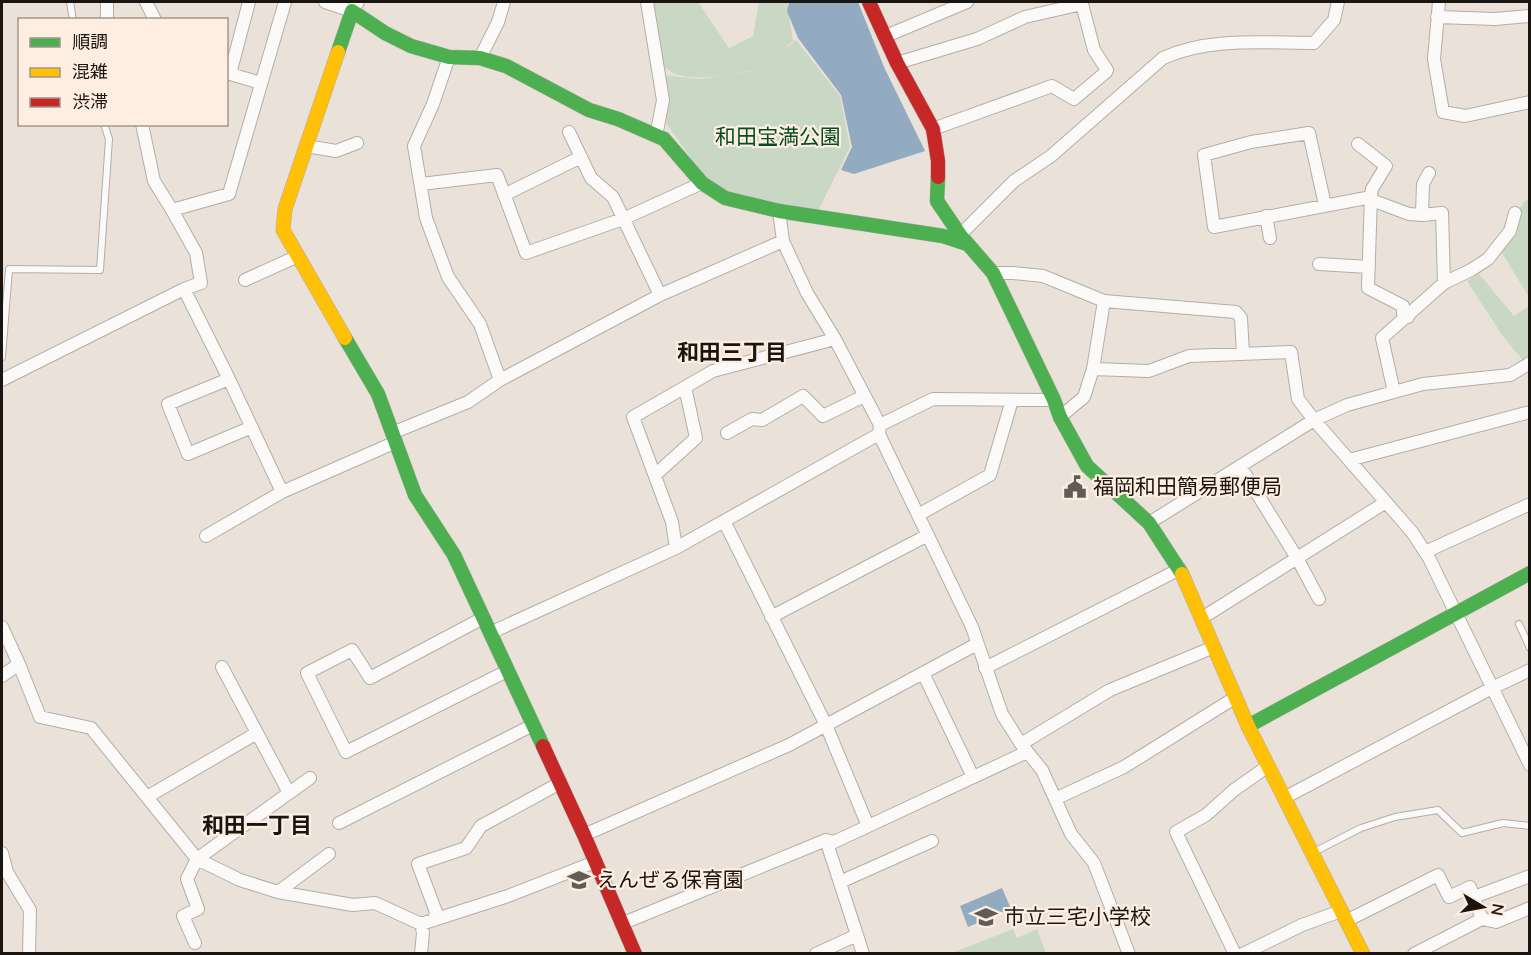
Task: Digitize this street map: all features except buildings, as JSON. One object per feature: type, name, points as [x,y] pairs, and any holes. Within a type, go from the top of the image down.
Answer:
[{"type":"street","points":[[107,2],[107,18]]},
{"type":"street","points":[[147,2],[154,18]]},
{"type":"street","points":[[249,2],[230,74],[261,83]]},
{"type":"street","points":[[172,210],[229,194],[285,2]]},
{"type":"street","points":[[325,2],[355,6],[385,33],[411,46],[449,57],[480,58],[506,66],[589,110],[618,119],[656,136],[664,140],[702,183],[725,198],[779,211],[964,239]]},
{"type":"street","points":[[480,58],[498,22],[504,2]]},
{"type":"street","points":[[647,2],[663,100],[656,136]]},
{"type":"street","points":[[869,2],[897,63],[933,129],[938,161],[938,201],[964,239],[993,273],[1060,417],[1087,466],[1149,523],[1180,569],[1248,726],[1363,954]]},
{"type":"street","points":[[886,36],[967,2]]},
{"type":"street","points":[[964,239],[1014,181],[1051,156],[1163,58],[1197,46],[1314,43],[1334,20],[1338,2]]},
{"type":"street","points":[[1439,2],[1434,59],[1443,112],[1465,116],[1530,102]]},
{"type":"street","points":[[897,63],[977,39],[1024,17],[1082,4],[1094,50],[1106,72],[1074,99],[1052,86],[933,129]]},
{"type":"street","points":[[355,6],[285,209],[283,230],[378,394],[415,495],[454,555],[610,893],[634,954]]},
{"type":"street","points":[[1437,17],[1495,19],[1530,16]]},
{"type":"street","points":[[449,57],[433,104],[414,146],[426,218],[448,277],[480,324],[500,380]]},
{"type":"street","points":[[2,380],[184,289],[201,283],[196,253],[154,181],[142,126]]},
{"type":"street","points":[[569,132],[591,178],[613,197],[660,295]]},
{"type":"street","points":[[1325,205],[1309,133],[1251,142],[1204,155],[1214,227],[1356,199],[1371,199],[1409,214],[1442,213],[1444,283]]},
{"type":"street","points":[[306,146],[336,151],[357,143]]},
{"type":"street","points":[[1358,144],[1386,166],[1372,189],[1368,288],[1403,306],[1403,314],[1408,317]]},
{"type":"street","points":[[504,195],[581,157]]},
{"type":"street","points":[[1422,215],[1424,184],[1429,173]]},
{"type":"street","points":[[421,184],[497,175],[526,253],[622,219],[702,183]]},
{"type":"street","points":[[779,211],[783,241],[807,293],[835,339],[864,396],[972,627],[1002,714],[1024,748],[1042,770],[1071,834],[1094,863],[1129,954]]},
{"type":"street","points":[[1394,392],[1382,338],[1444,283],[1488,259],[1510,231],[1515,213]]},
{"type":"street","points":[[1266,216],[1270,238]]},
{"type":"street","points":[[206,536],[282,492],[468,402],[500,380],[660,295],[783,241]]},
{"type":"street","points":[[245,280],[298,256]]},
{"type":"street","points":[[1319,264],[1369,267]]},
{"type":"street","points":[[993,273],[1044,276],[1104,301],[1236,312],[1241,318],[1243,354]]},
{"type":"street","points":[[184,289],[230,379],[282,492]]},
{"type":"street","points":[[1060,417],[1084,397],[1093,369],[1104,301]]},
{"type":"street","points":[[676,548],[672,522],[633,417],[713,371],[835,339]]},
{"type":"street","points":[[1093,369],[1149,371],[1189,356],[1290,352],[1298,399],[1412,532],[1425,552],[1530,765]]},
{"type":"street","points":[[1149,523],[1314,420],[1347,405],[1423,384],[1510,375],[1530,363]]},
{"type":"street","points":[[230,379],[168,404],[188,454],[252,427]]},
{"type":"street","points":[[655,475],[696,438],[685,387]]},
{"type":"street","points":[[727,433],[752,419],[762,420],[803,396],[823,416],[864,396]]},
{"type":"street","points":[[490,633],[676,548],[933,399],[1054,400]]},
{"type":"street","points":[[918,515],[990,475],[1012,400]]},
{"type":"street","points":[[1349,460],[1530,412]]},
{"type":"street","points":[[1240,466],[1297,558],[1319,599]]},
{"type":"street","points":[[1202,618],[1386,502]]},
{"type":"street","points":[[1425,552],[1530,504]]},
{"type":"street","points":[[724,521],[826,725],[868,826]]},
{"type":"street","points":[[771,617],[928,535]]},
{"type":"street","points":[[985,668],[1180,569]]},
{"type":"street","points":[[1248,726],[1530,573]]},
{"type":"street","points":[[483,618],[370,678],[352,650],[307,673],[346,752],[507,671]]},
{"type":"street","points":[[2,627],[40,717],[91,728],[197,859],[240,880],[278,892],[352,905],[375,903],[421,924],[508,896],[595,862]]},
{"type":"street","points":[[584,836],[789,745],[977,644]]},
{"type":"street","points":[[621,924],[826,840],[834,842],[973,777],[1024,748],[1110,690],[1214,647]]},
{"type":"street","points":[[2,676],[19,664]]},
{"type":"street","points":[[222,667],[289,793]]},
{"type":"street","points":[[1284,798],[1530,670]]},
{"type":"street","points":[[923,673],[973,777]]},
{"type":"street","points":[[1055,799],[1124,767],[1236,697]]},
{"type":"street","points":[[339,822],[533,724]]},
{"type":"street","points":[[147,797],[257,733]]},
{"type":"street","points":[[1235,954],[1176,832],[1206,814],[1234,790],[1268,766]]},
{"type":"street","points":[[195,943],[183,916],[198,909],[188,879],[197,859],[310,778]]},
{"type":"street","points":[[434,920],[436,912],[418,864],[466,848],[481,826],[560,783]]},
{"type":"street","points":[[826,840],[863,954]]},
{"type":"street","points":[[840,882],[932,841]]},
{"type":"street","points":[[2,853],[7,872],[30,910],[29,954]]},
{"type":"street","points":[[278,892],[329,854]]},
{"type":"street","points":[[1243,954],[1302,925],[1344,916],[1437,875],[1449,897],[1470,887],[1482,919]]},
{"type":"street","points":[[1474,897],[1530,876]]},
{"type":"street","points":[[1414,954],[1482,919],[1496,922],[1530,908]]},
{"type":"street","points":[[421,924],[423,933],[421,954]]},
{"type":"street","points":[[816,954],[857,935]]},
{"type":"lane","points":[[70,2],[73,18]]},
{"type":"lane","points":[[2,357],[9,269],[100,270],[109,139],[105,126]]},
{"type":"lane","points":[[1519,624],[1530,648]]},
{"type":"lane","points":[[1312,853],[1361,828],[1395,816],[1438,810],[1462,833],[1503,824],[1530,826]]},
{"type":"green space","name":"和田宝満公園","points":[[653,2],[698,2],[729,48],[753,36],[759,2],[787,2],[793,41],[781,52],[796,40],[840,96],[850,147],[817,213],[728,195],[702,174],[666,123],[666,101],[662,75],[700,79],[761,70],[696,77],[670,71],[661,64]]},
{"type":"green space","points":[[1529,199],[1529,297],[1502,253],[1506,231],[1524,202]]},
{"type":"green space","points":[[1479,274],[1514,316],[1529,306],[1529,368],[1502,335],[1467,281]]},
{"type":"green space","points":[[1013,929],[1017,938],[1037,929],[1046,953],[952,953]]},
{"type":"water","points":[[789,2],[858,2],[884,67],[925,151],[854,174],[841,170],[852,147],[841,95],[798,38],[787,11]]},
{"type":"water","points":[[1002,888],[1011,909],[968,927],[960,906]]},
{"type":"traffic: fast","points":[[338,52],[352,11],[385,33],[411,46],[449,57],[480,58],[506,66],[589,110],[618,119],[664,139],[702,183],[725,198],[779,211],[943,236],[967,244]]},
{"type":"traffic: fast","points":[[938,177],[937,201],[960,235],[993,273],[1060,417],[1087,466],[1149,523],[1182,574]]},
{"type":"traffic: fast","points":[[345,338],[378,394],[415,495],[454,555],[543,746]]},
{"type":"traffic: fast","points":[[1248,726],[1530,573]]},
{"type":"traffic: slow","points":[[338,52],[285,209],[283,230],[345,338]]},
{"type":"traffic: slow","points":[[1182,574],[1248,726],[1363,954]]},
{"type":"traffic: jam","points":[[869,2],[897,63],[933,129],[938,177]]},
{"type":"traffic: jam","points":[[543,746],[635,954]]},
{"type":"place","name":"福岡和田簡易郵便局","points":[[1075,487]]},
{"type":"place","name":"えんぜる保育園","points":[[579,880]]},
{"type":"place","name":"市立三宅小学校","points":[[986,917]]},
{"type":"district","name":"和田三丁目","points":[[732,353]]},
{"type":"district","name":"和田一丁目","points":[[257,826]]}]
